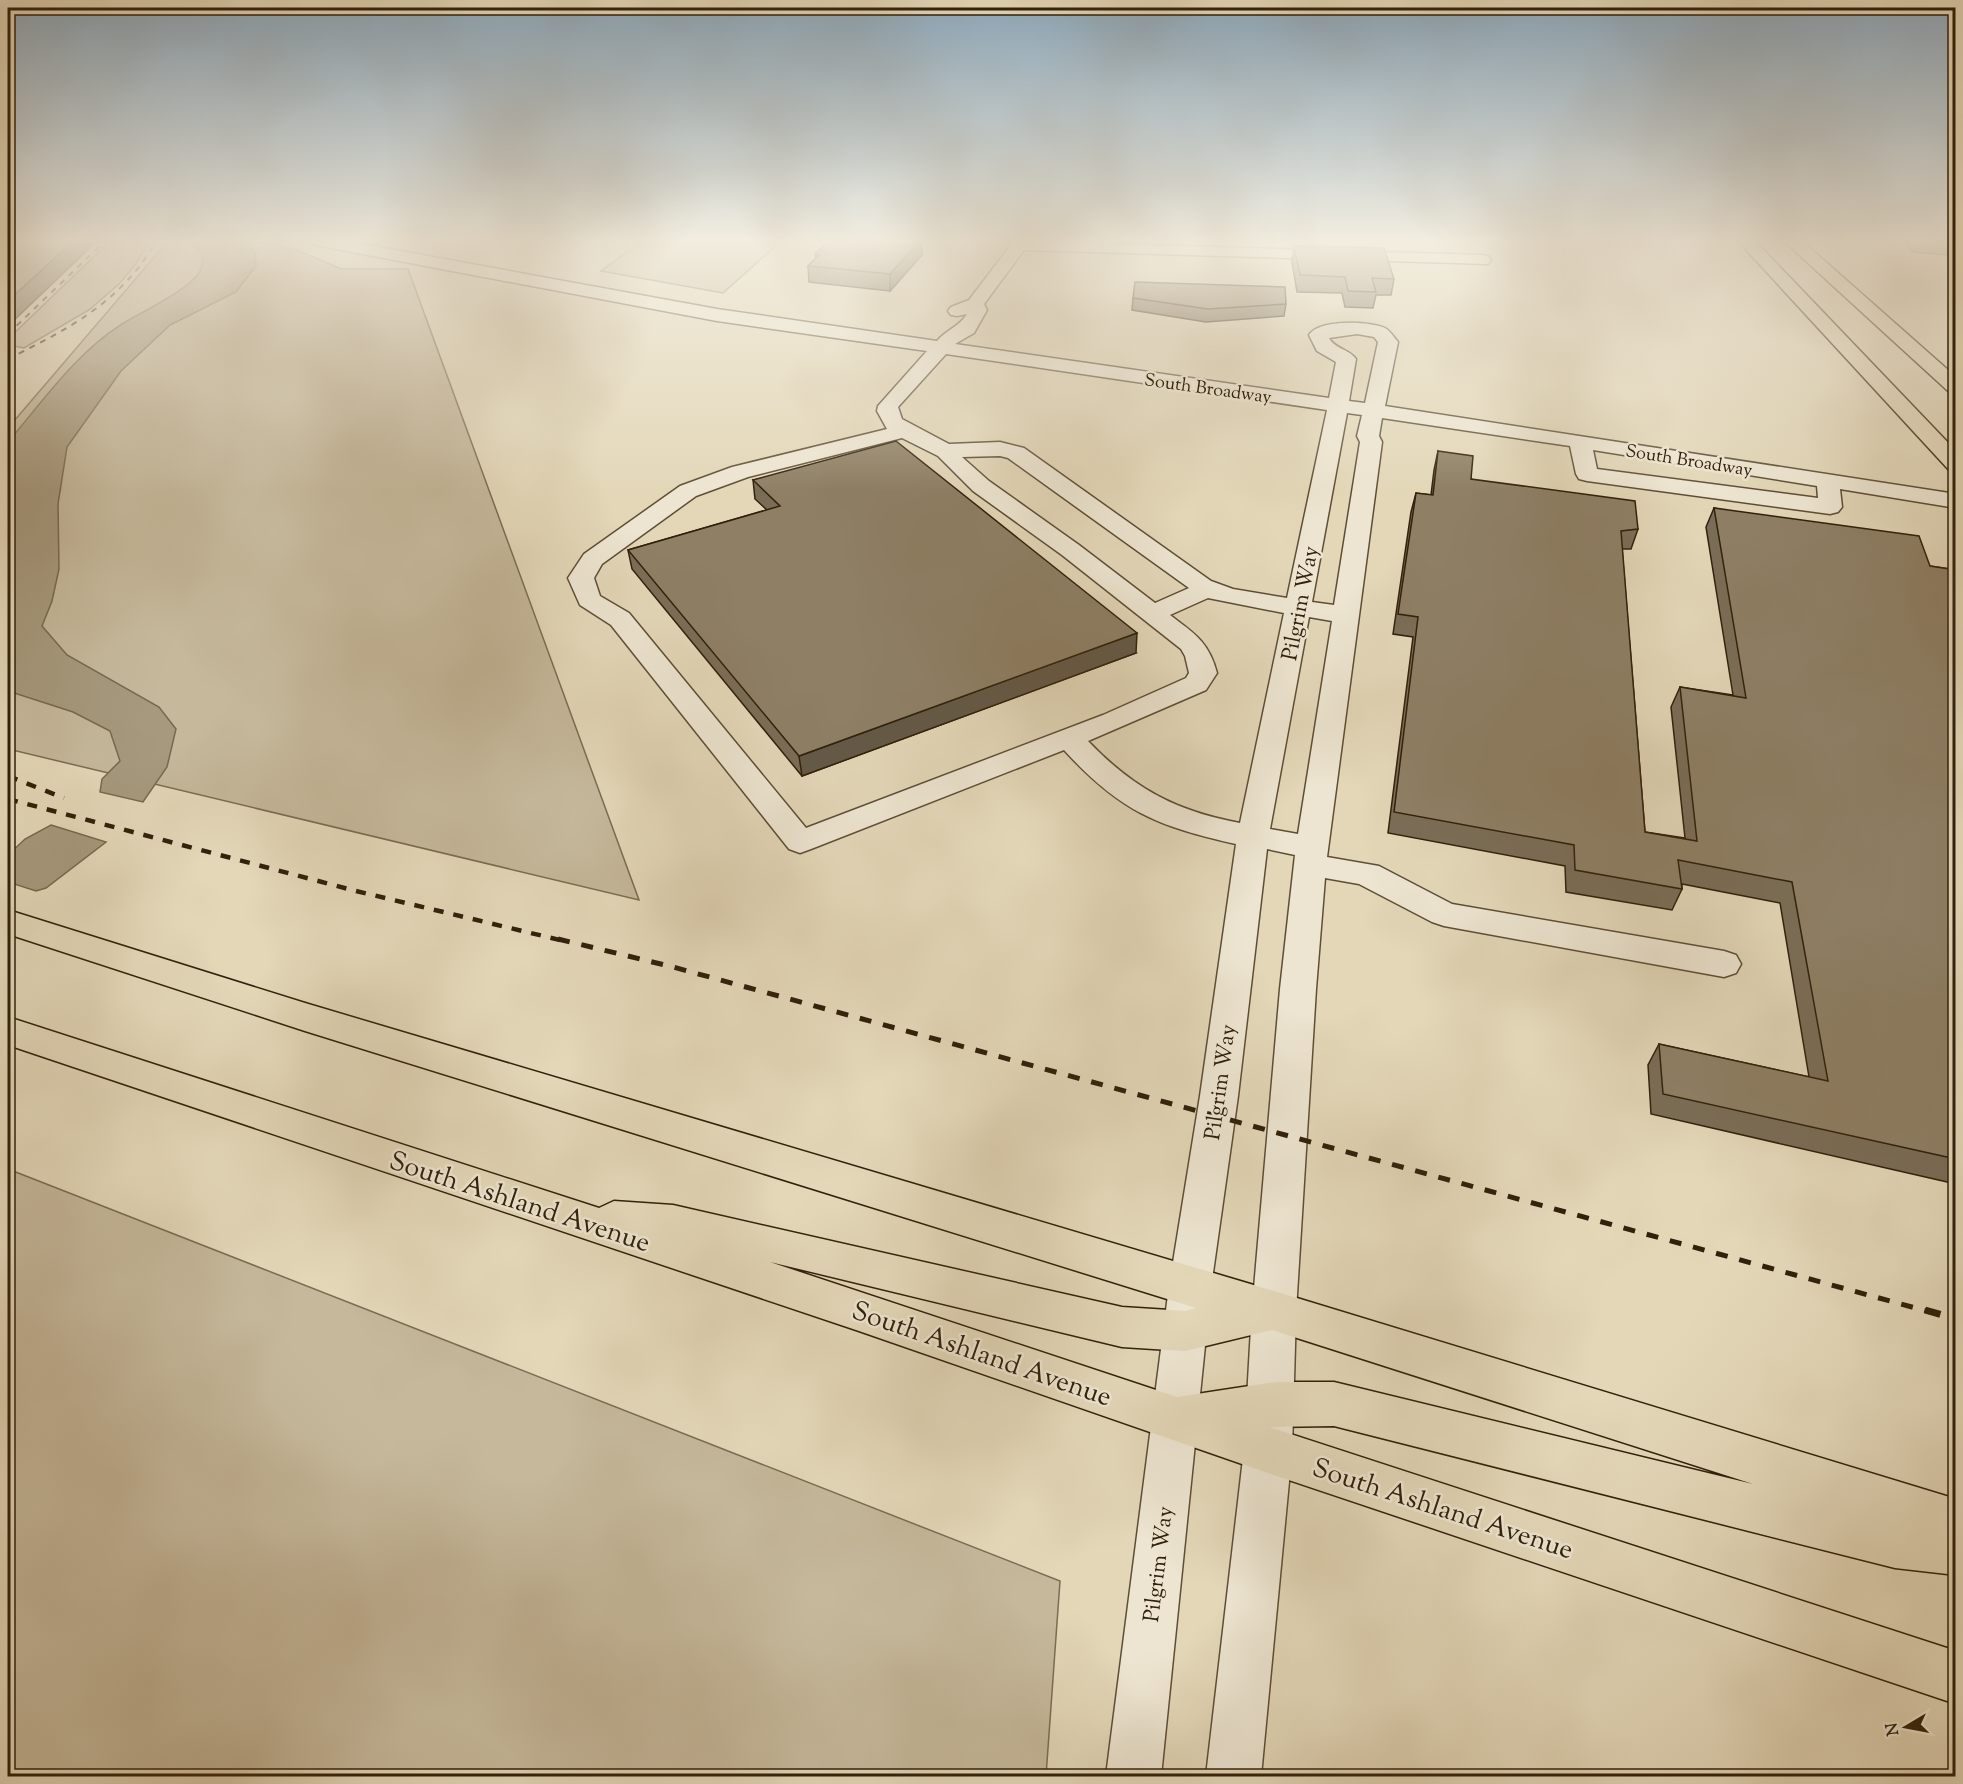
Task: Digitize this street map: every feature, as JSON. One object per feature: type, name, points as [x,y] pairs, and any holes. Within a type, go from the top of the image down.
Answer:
[{"type":"main road","points":[[1824,324],[1956,464]]},
{"type":"main road","points":[[1885,324],[1956,388]]},
{"type":"main road","points":[[8,922],[306,1017],[1274,1311],[1956,1524]]},
{"type":"main road","name":"South Ashland Avenue","points":[[8,1031],[178,1089],[870,1315],[1175,1419],[1269,1427],[1956,1678]]},
{"type":"main road","points":[[567,1216],[673,1222],[1122,1327],[1185,1331],[1274,1311]]},
{"type":"main road","points":[[1269,1427],[1301,1402],[1334,1404],[1895,1543],[1956,1550]]},
{"type":"street","name":"South Broadway","points":[[790,324],[1339,400],[1373,418],[1700,449],[1956,493]]},
{"type":"street","points":[[970,324],[967,329],[945,344],[888,406],[889,417],[904,431],[946,451],[1000,449],[1016,453],[1209,590],[1233,597],[1346,615]]},
{"type":"street","name":"Pilgrim Way","points":[[1133,1776],[1190,1287],[1219,1096],[1253,835],[1346,360],[1324,347],[1318,335],[1339,329],[1371,330],[1381,333],[1388,342],[1373,418],[1311,856],[1298,989],[1274,1311],[1269,1427],[1234,1776]]},
{"type":"street","name":"South Broadway","points":[[1373,418],[1434,420],[1956,501]]},
{"type":"street","points":[[1373,418],[1400,426],[1434,420]]},
{"type":"street","points":[[904,431],[740,472],[688,491],[593,559],[581,578],[589,600],[620,619],[800,842],[1171,696],[1196,684],[1203,673],[1199,656],[1191,644],[1061,543],[969,476],[953,462],[946,451]]},
{"type":"street","points":[[1580,442],[1587,474],[1830,507],[1828,482]]},
{"type":"street","points":[[1150,614],[1209,590]]},
{"type":"street","points":[[1069,738],[1115,785],[1149,806],[1195,823],[1253,835],[1367,874],[1444,914],[1724,964]]},
{"type":"shaded area","points":[[23,324],[65,324],[24,348],[8,345],[8,339]]},
{"type":"shaded area","points":[[97,324],[428,324],[639,900],[8,749],[8,428]]},
{"type":"shaded area","points":[[122,324],[171,324],[121,371],[67,447],[58,504],[59,569],[52,601],[42,626],[67,655],[159,707],[176,729],[167,767],[143,802],[100,792],[102,779],[120,761],[110,731],[73,712],[8,691],[8,442],[61,378],[105,336]]},
{"type":"shaded area","points":[[51,825],[106,842],[46,888],[36,891],[8,882],[8,855],[25,839]]},
{"type":"shaded area","points":[[8,1169],[1060,1581],[1046,1776],[8,1776]]},
{"type":"building","points":[[896,441],[1137,633],[799,756],[628,550],[780,506],[753,480]]},
{"type":"building","points":[[1438,451],[1473,456],[1471,479],[1635,501],[1638,529],[1621,531],[1645,832],[1697,841],[1680,687],[1746,698],[1714,508],[1919,536],[1930,566],[1956,570],[1956,1159],[1663,1094],[1659,1044],[1828,1081],[1792,882],[1678,860],[1682,889],[1575,870],[1574,845],[1394,812],[1418,617],[1398,614],[1416,493],[1433,495]]},
{"type":"railway","points":[[8,334],[18,324]]},
{"type":"railway","points":[[8,359],[73,324]]},
{"type":"railway","points":[[8,776],[64,798]]},
{"type":"railway","points":[[8,799],[356,891],[564,941]]},
{"type":"railway","points":[[558,939],[673,967],[1930,1312]]},
{"type":"railway","points":[[1925,1310],[1956,1319]]}]
